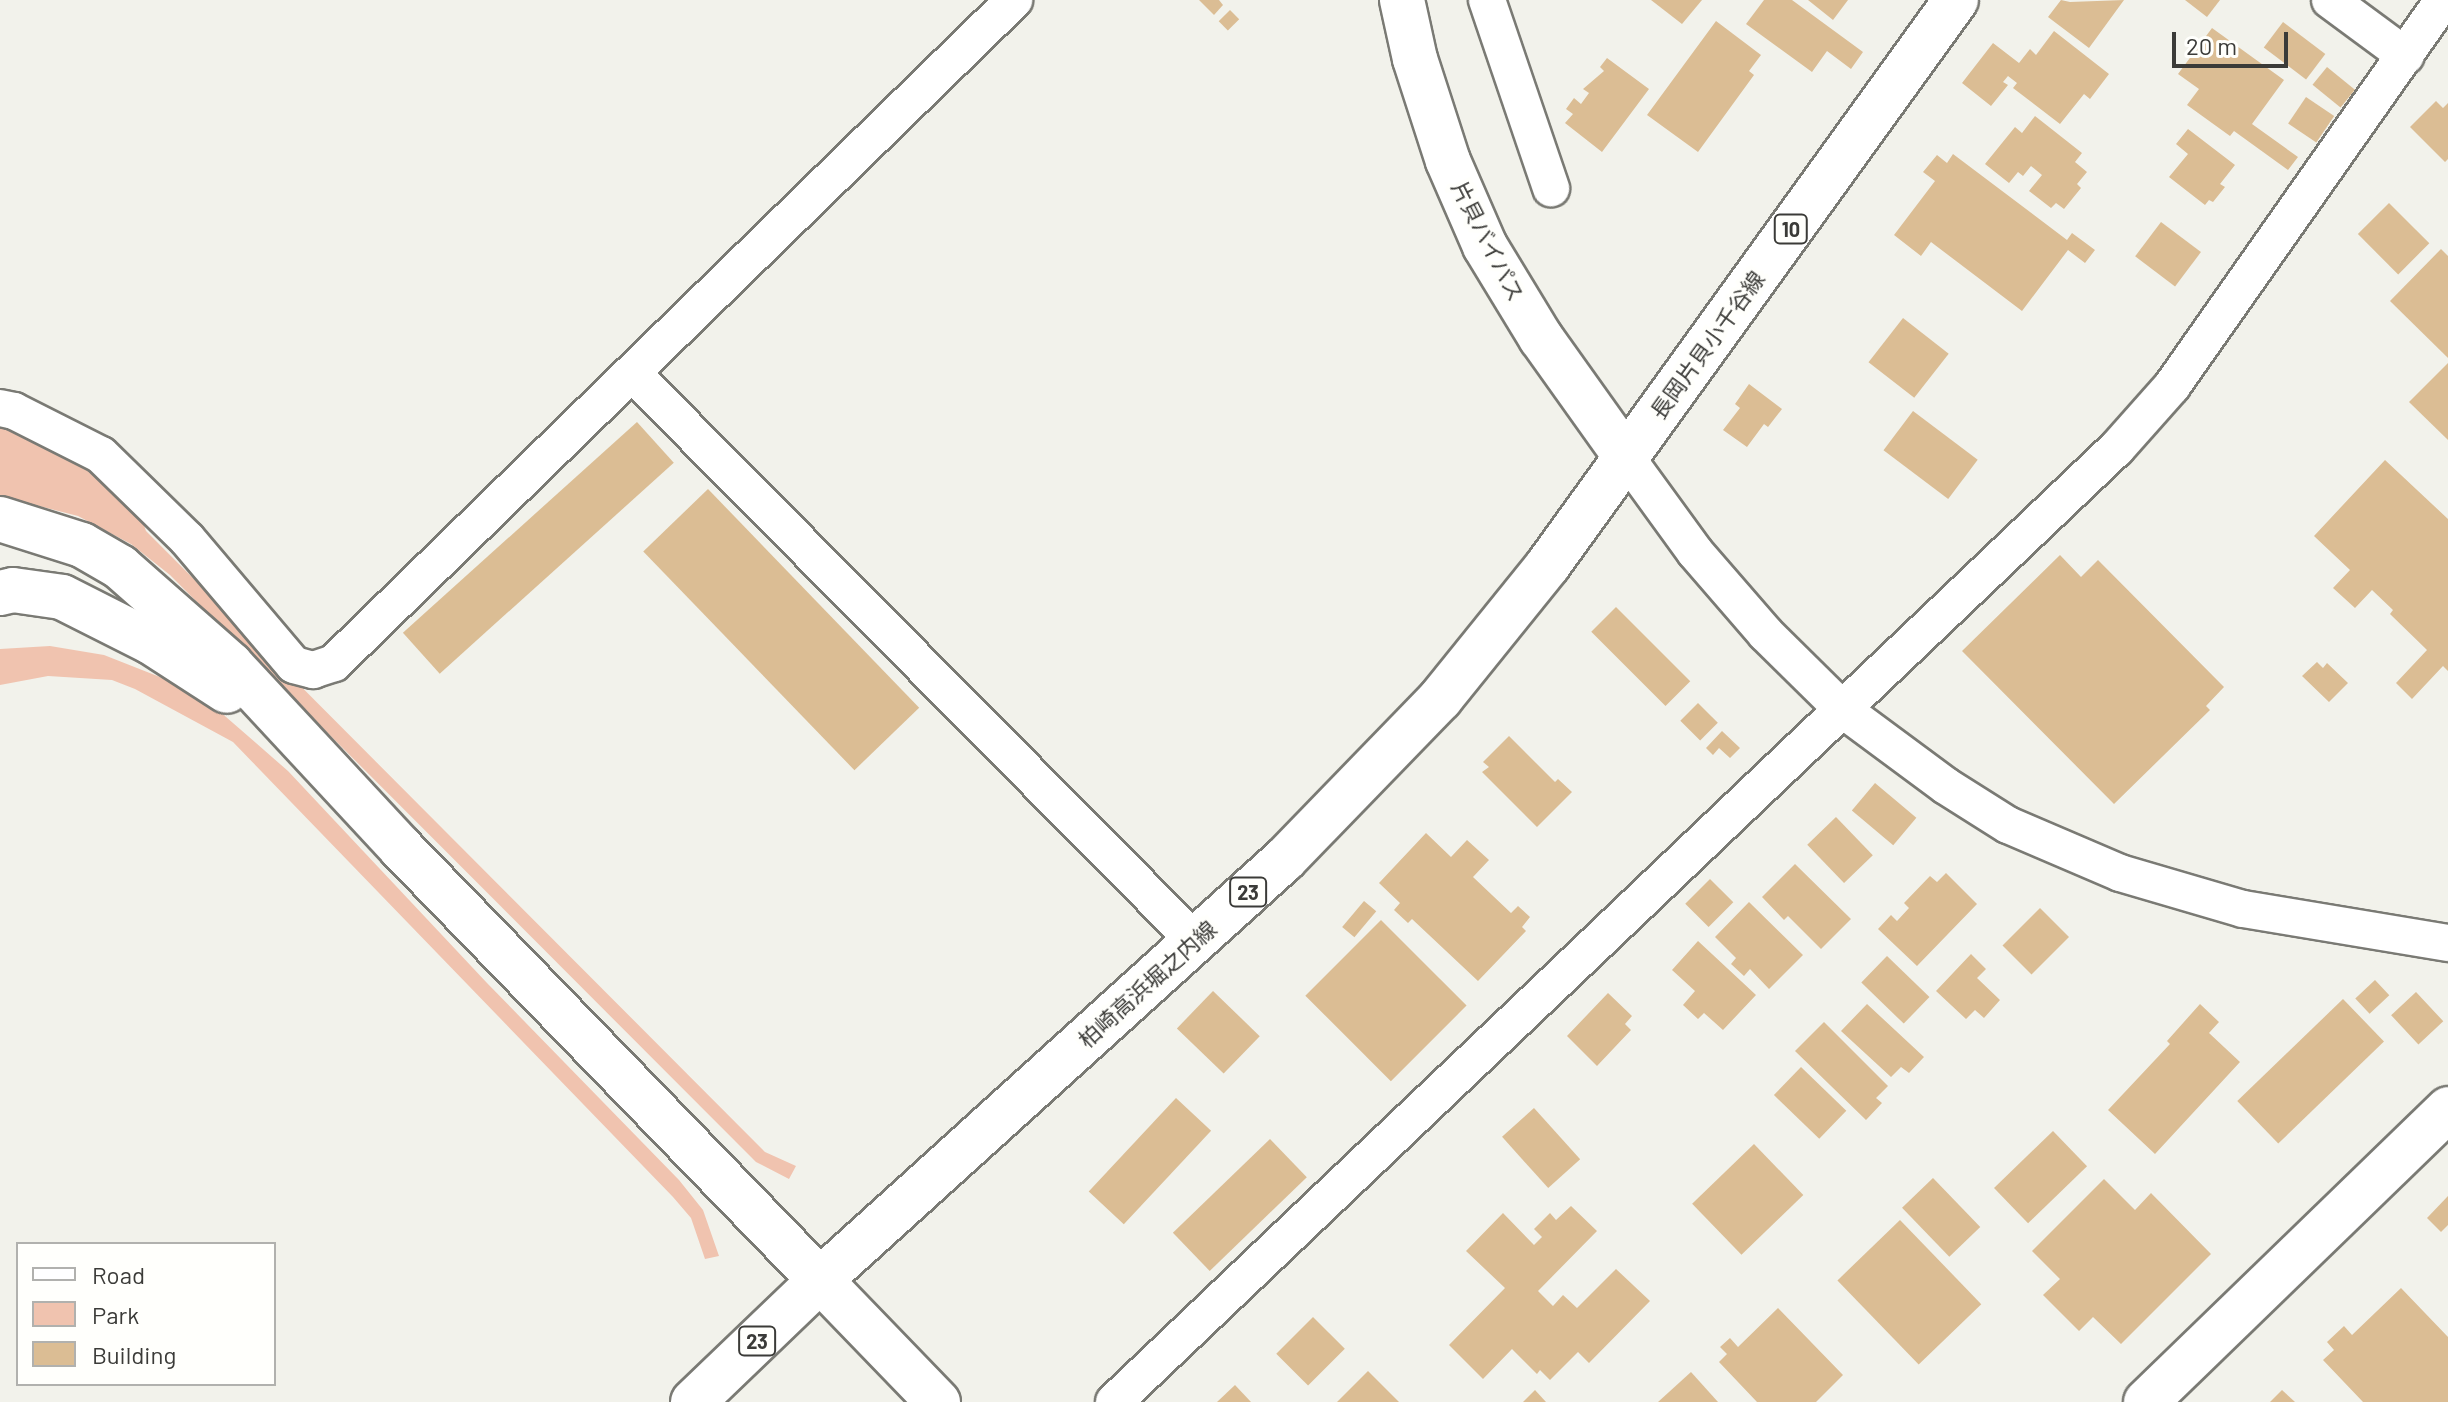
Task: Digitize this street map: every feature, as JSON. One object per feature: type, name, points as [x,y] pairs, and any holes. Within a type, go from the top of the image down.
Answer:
[{"type":"main road","name":"片貝バイパス","points":[[1402,0],[1415,59],[1448,161],[1485,246],[1541,338],[1626,457]]},
{"type":"main road","name":"長岡片貝小千谷線","points":[[1626,457],[1956,0]]},
{"type":"main road","name":"柏崎高浜堀之内線","points":[[693,1402],[820,1280],[1296,848],[1440,699],[1548,565],[1626,457]]},
{"type":"main road","points":[[0,519],[82,545],[120,567],[231,665],[401,848],[938,1402]]},
{"type":"main road","points":[[0,593],[13,590],[62,597],[193,667],[259,719],[401,848]]},
{"type":"main road","points":[[2146,1402],[2448,1109]]},
{"type":"street","points":[[0,408],[14,411],[101,455],[187,539],[294,665],[313,670],[334,663],[634,375],[1014,0]]},
{"type":"street","points":[[1517,0],[1492,15],[1551,188]]},
{"type":"street","points":[[2330,0],[2406,56]]},
{"type":"street","points":[[1114,1402],[2117,448],[2172,386],[2443,0]]},
{"type":"street","points":[[634,375],[1195,941]]},
{"type":"street","points":[[1626,457],[1695,552],[1766,634],[1842,709],[1946,786],[2008,825],[2074,856],[2243,909],[2448,943]]},
{"type":"green space","points":[[0,424],[14,428],[93,471],[137,505],[146,531],[765,1152],[796,1166],[789,1179],[756,1162],[170,575],[131,544],[78,516],[0,496]]},
{"type":"green space","points":[[50,646],[104,655],[170,681],[218,710],[288,771],[487,983],[679,1180],[703,1210],[719,1256],[705,1259],[691,1218],[673,1197],[233,742],[135,689],[112,680],[48,676],[0,685],[0,649]]},
{"type":"building","points":[[1199,0],[1219,0],[1223,5],[1214,15]]},
{"type":"building","points":[[1651,0],[1702,0],[1682,24]]},
{"type":"building","points":[[1764,0],[1792,0],[1863,52],[1851,69],[1827,51],[1812,72],[1746,24]]},
{"type":"building","points":[[1808,0],[1848,0],[1833,20]]},
{"type":"building","points":[[2061,0],[2124,0],[2089,48],[2048,17]]},
{"type":"building","points":[[2185,0],[2220,0],[2207,17]]},
{"type":"building","points":[[1230,10],[1239,19],[1228,31],[1219,21]]},
{"type":"building","points":[[1716,21],[1761,55],[1749,71],[1754,75],[1698,152],[1647,115]]},
{"type":"building","points":[[2283,22],[2325,54],[2306,79],[2264,48]]},
{"type":"building","points":[[2212,28],[2284,80],[2252,124],[2298,157],[2288,170],[2234,131],[2230,136],[2187,105],[2199,89],[2178,74]]},
{"type":"building","points":[[2054,31],[2109,74],[2090,99],[2084,94],[2060,124],[2013,88],[2017,83],[2008,76],[2003,82],[2008,85],[1991,106],[1962,83],[1993,43],[2019,63],[2030,49],[2036,55]]},
{"type":"building","points":[[1607,58],[1649,89],[1602,152],[1565,123],[1573,114],[1566,109],[1574,98],[1581,104],[1589,93],[1583,89],[1604,71],[1600,67]]},
{"type":"building","points":[[2327,67],[2355,90],[2341,108],[2313,85]]},
{"type":"building","points":[[2306,97],[2334,116],[2316,143],[2288,124]]},
{"type":"building","points":[[2436,101],[2443,108],[2448,103],[2448,159],[2445,162],[2410,127]]},
{"type":"building","points":[[2035,116],[2082,153],[2075,162],[2087,172],[2077,184],[2081,188],[2064,209],[2056,203],[2051,208],[2029,191],[2042,175],[2031,166],[2023,176],[2018,172],[2009,183],[1985,164],[2015,127],[2022,133]]},
{"type":"building","points":[[2188,129],[2235,165],[2220,184],[2225,187],[2213,202],[2209,200],[2205,205],[2169,177],[2188,154],[2176,144]]},
{"type":"building","points":[[1953,154],[2067,240],[2072,233],[2095,250],[2085,263],[2068,250],[2022,311],[1931,242],[1921,256],[1894,235],[1935,181],[1923,172],[1937,155],[1947,163]]},
{"type":"building","points":[[2389,203],[2429,243],[2398,274],[2358,234]]},
{"type":"building","points":[[2161,222],[2201,252],[2175,286],[2135,256]]},
{"type":"building","points":[[2441,249],[2448,256],[2448,358],[2390,301]]},
{"type":"building","points":[[1903,318],[1949,354],[1914,398],[1869,362]]},
{"type":"building","points":[[2448,363],[2448,440],[2409,402]]},
{"type":"building","points":[[1749,384],[1782,409],[1768,427],[1764,424],[1747,447],[1723,430],[1740,408],[1735,404]]},
{"type":"building","points":[[1913,411],[1978,460],[1948,499],[1884,450]]},
{"type":"building","points":[[637,422],[674,463],[440,674],[403,633]]},
{"type":"building","points":[[2385,460],[2448,519],[2448,671],[2443,666],[2412,699],[2396,683],[2427,650],[2390,614],[2393,610],[2372,590],[2355,608],[2333,588],[2350,570],[2314,536]]},
{"type":"building","points":[[708,489],[919,708],[854,770],[643,552]]},
{"type":"building","points":[[2060,555],[2081,577],[2098,560],[2224,687],[2206,706],[2210,710],[2114,804],[1962,651]]},
{"type":"building","points":[[1616,607],[1690,681],[1665,706],[1591,632]]},
{"type":"building","points":[[2317,662],[2323,668],[2327,663],[2348,683],[2329,702],[2302,676]]},
{"type":"building","points":[[1698,703],[1718,723],[1700,740],[1680,721]]},
{"type":"building","points":[[1722,731],[1740,748],[1730,758],[1719,748],[1713,755],[1706,748]]},
{"type":"building","points":[[1509,736],[1555,782],[1558,779],[1572,792],[1537,827],[1482,772],[1489,767],[1483,762]]},
{"type":"building","points":[[1875,783],[1916,818],[1893,845],[1852,811]]},
{"type":"building","points":[[1836,817],[1873,855],[1844,883],[1807,845]]},
{"type":"building","points":[[1426,833],[1451,857],[1467,840],[1489,860],[1473,877],[1511,913],[1518,906],[1530,917],[1522,927],[1526,931],[1478,981],[1412,919],[1408,923],[1394,910],[1400,903],[1379,883]]},
{"type":"building","points":[[1795,864],[1851,919],[1821,949],[1788,916],[1784,920],[1762,897]]},
{"type":"building","points":[[1946,873],[1977,904],[1917,966],[1878,929],[1891,915],[1897,921],[1909,908],[1904,903],[1930,876],[1937,882]]},
{"type":"building","points":[[1710,879],[1733,902],[1709,927],[1685,904]]},
{"type":"building","points":[[1364,901],[1376,911],[1354,937],[1342,927]]},
{"type":"building","points":[[1749,902],[1803,955],[1769,989],[1750,969],[1744,976],[1731,964],[1736,958],[1715,937]]},
{"type":"building","points":[[2040,908],[2069,937],[2032,974],[2003,945]]},
{"type":"building","points":[[1381,920],[1467,1006],[1391,1081],[1305,996]]},
{"type":"building","points":[[1698,941],[1756,995],[1723,1030],[1704,1013],[1698,1019],[1683,1005],[1695,991],[1672,970]]},
{"type":"building","points":[[1971,954],[1986,969],[1977,978],[2000,1000],[1984,1018],[1975,1010],[1966,1019],[1936,991]]},
{"type":"building","points":[[1887,956],[1929,997],[1904,1024],[1861,983]]},
{"type":"building","points":[[2375,980],[2389,995],[2370,1014],[2355,998]]},
{"type":"building","points":[[1213,991],[1260,1036],[1224,1074],[1177,1028]]},
{"type":"building","points":[[2416,992],[2443,1021],[2418,1044],[2391,1015]]},
{"type":"building","points":[[1608,993],[1632,1016],[1625,1024],[1631,1030],[1597,1066],[1567,1036]]},
{"type":"building","points":[[2343,999],[2384,1041],[2278,1144],[2237,1101]]},
{"type":"building","points":[[1867,1004],[1924,1057],[1909,1073],[1901,1067],[1891,1077],[1841,1031]]},
{"type":"building","points":[[2200,1004],[2219,1022],[2209,1033],[2240,1062],[2155,1154],[2108,1110],[2170,1044],[2167,1041]]},
{"type":"building","points":[[1824,1022],[1888,1086],[1876,1098],[1882,1103],[1866,1120],[1795,1051]]},
{"type":"building","points":[[1801,1067],[1846,1111],[1819,1139],[1774,1095]]},
{"type":"building","points":[[1176,1098],[1211,1131],[1124,1224],[1089,1192]]},
{"type":"building","points":[[1534,1108],[1580,1159],[1548,1188],[1502,1137]]},
{"type":"building","points":[[2053,1131],[2087,1166],[2028,1223],[1994,1188]]},
{"type":"building","points":[[1270,1139],[1307,1177],[1210,1271],[1173,1233]]},
{"type":"building","points":[[1754,1144],[1803,1195],[1741,1255],[1692,1204]]},
{"type":"building","points":[[1933,1178],[1980,1227],[1949,1257],[1902,1208]]},
{"type":"building","points":[[2104,1179],[2135,1210],[2151,1193],[2211,1254],[2121,1344],[2093,1317],[2079,1331],[2043,1295],[2060,1279],[2032,1251]]},
{"type":"building","points":[[2448,1196],[2448,1225],[2441,1232],[2427,1218]]},
{"type":"building","points":[[1571,1206],[1597,1231],[1538,1291],[1553,1306],[1563,1295],[1577,1308],[1616,1269],[1650,1301],[1589,1363],[1578,1352],[1550,1380],[1540,1370],[1537,1374],[1512,1349],[1483,1379],[1449,1345],[1505,1288],[1466,1251],[1503,1213],[1534,1245],[1542,1237],[1534,1229],[1550,1213],[1556,1220]]},
{"type":"building","points":[[1900,1220],[1981,1304],[1919,1365],[1837,1280]]},
{"type":"building","points":[[2401,1288],[2448,1337],[2448,1402],[2363,1402],[2323,1360],[2334,1350],[2327,1342],[2344,1326],[2352,1335]]},
{"type":"building","points":[[1778,1308],[1843,1375],[1816,1402],[1757,1402],[1719,1362],[1727,1354],[1720,1347],[1730,1338],[1738,1347]]},
{"type":"building","points":[[1313,1317],[1345,1349],[1308,1386],[1276,1354]]},
{"type":"building","points":[[1368,1371],[1399,1402],[1337,1402]]},
{"type":"building","points":[[1691,1372],[1718,1402],[1658,1402]]},
{"type":"building","points":[[1235,1385],[1251,1402],[1217,1402]]},
{"type":"building","points":[[1535,1390],[1546,1402],[1523,1402]]},
{"type":"building","points":[[2282,1390],[2295,1402],[2270,1402]]}]
